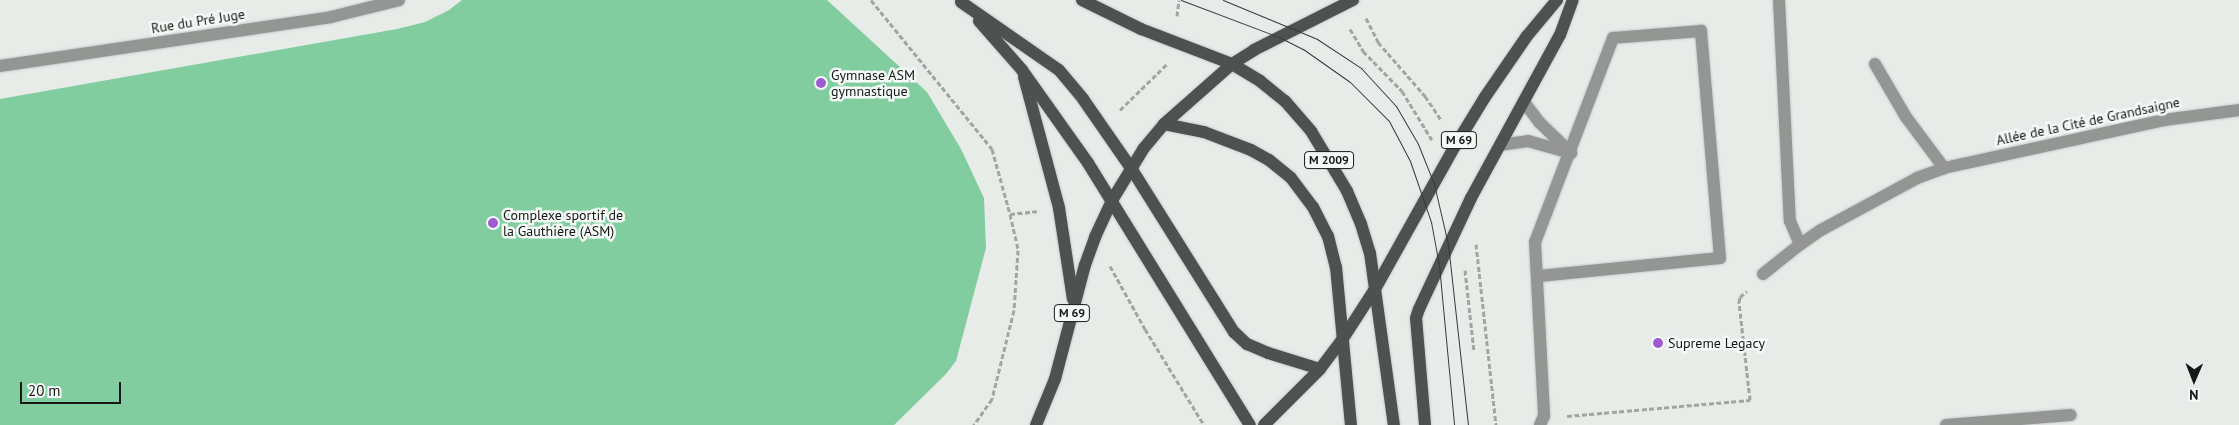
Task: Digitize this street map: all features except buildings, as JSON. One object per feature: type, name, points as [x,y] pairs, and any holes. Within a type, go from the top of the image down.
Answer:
[{"type":"main road","name":"M 2009","points":[[1082,0],[1141,29],[1232,64],[1260,81],[1285,101],[1312,131],[1347,191],[1362,224],[1370,253],[1394,425]]},
{"type":"main road","name":"M 69","points":[[1036,425],[1055,379],[1074,304],[1094,237],[1111,202],[1144,148],[1164,124],[1232,64],[1254,50],[1353,0]]},
{"type":"main road","name":"M 69","points":[[1264,425],[1320,368],[1342,340],[1375,289],[1455,146],[1485,97],[1528,36],[1557,0]]},
{"type":"main road","points":[[1425,425],[1416,318],[1448,244],[1560,35],[1572,0]]},
{"type":"main road","points":[[960,1],[1022,70],[1088,163],[1250,425]]},
{"type":"main road","points":[[960,1],[1059,70],[1083,99],[1131,168],[1234,332],[1247,344],[1268,353],[1320,368]]},
{"type":"main road","points":[[1022,70],[1059,208],[1074,304]]},
{"type":"main road","points":[[1164,124],[1204,132],[1251,150],[1269,160],[1291,178],[1313,207],[1328,236],[1336,267],[1351,425]]},
{"type":"street","name":"Rue du Pré Juge","points":[[0,66],[331,17],[399,0]]},
{"type":"street","points":[[1779,0],[1790,221],[1800,244]]},
{"type":"street","points":[[1539,276],[1720,258],[1701,31],[1612,38],[1571,153],[1535,242],[1539,276],[1542,420]]},
{"type":"street","points":[[1875,64],[1906,118],[1944,168]]},
{"type":"street","points":[[1524,102],[1539,122],[1571,153]]},
{"type":"street","name":"Allée de la Cité de Grandsaigne","points":[[1763,274],[1800,244],[1916,178],[1944,168],[2164,120],[2239,110]]},
{"type":"street","points":[[1500,145],[1528,141],[1571,153]]},
{"type":"street","points":[[1946,425],[2071,416]]},
{"type":"path","points":[[871,0],[992,149],[1010,214],[1018,250],[1014,310],[992,399],[974,425]]},
{"type":"path","points":[[1542,420],[1750,400],[1740,297],[1763,274]]},
{"type":"green space","name":"Complexe sportif de la Gauthière (ASM)","points":[[462,0],[827,0],[927,92],[961,149],[984,198],[986,248],[956,361],[946,374],[894,425],[0,425],[0,99],[397,29],[425,22],[449,10]]},
{"type":"tram line","points":[[1181,0],[1279,37],[1303,49],[1350,82],[1389,121],[1410,161],[1431,222],[1439,265],[1454,425]]},
{"type":"tram line","points":[[1223,0],[1317,39],[1361,68],[1396,106],[1418,144],[1434,184],[1448,244],[1468,425]]},
{"type":"place","name":"Gymnase ASM gymnastique","points":[[821,83]]},
{"type":"place","name":"Complexe sportif de la Gauthière (ASM)","points":[[493,223]]},
{"type":"place","name":"Supreme Legacy","points":[[1658,343]]}]
